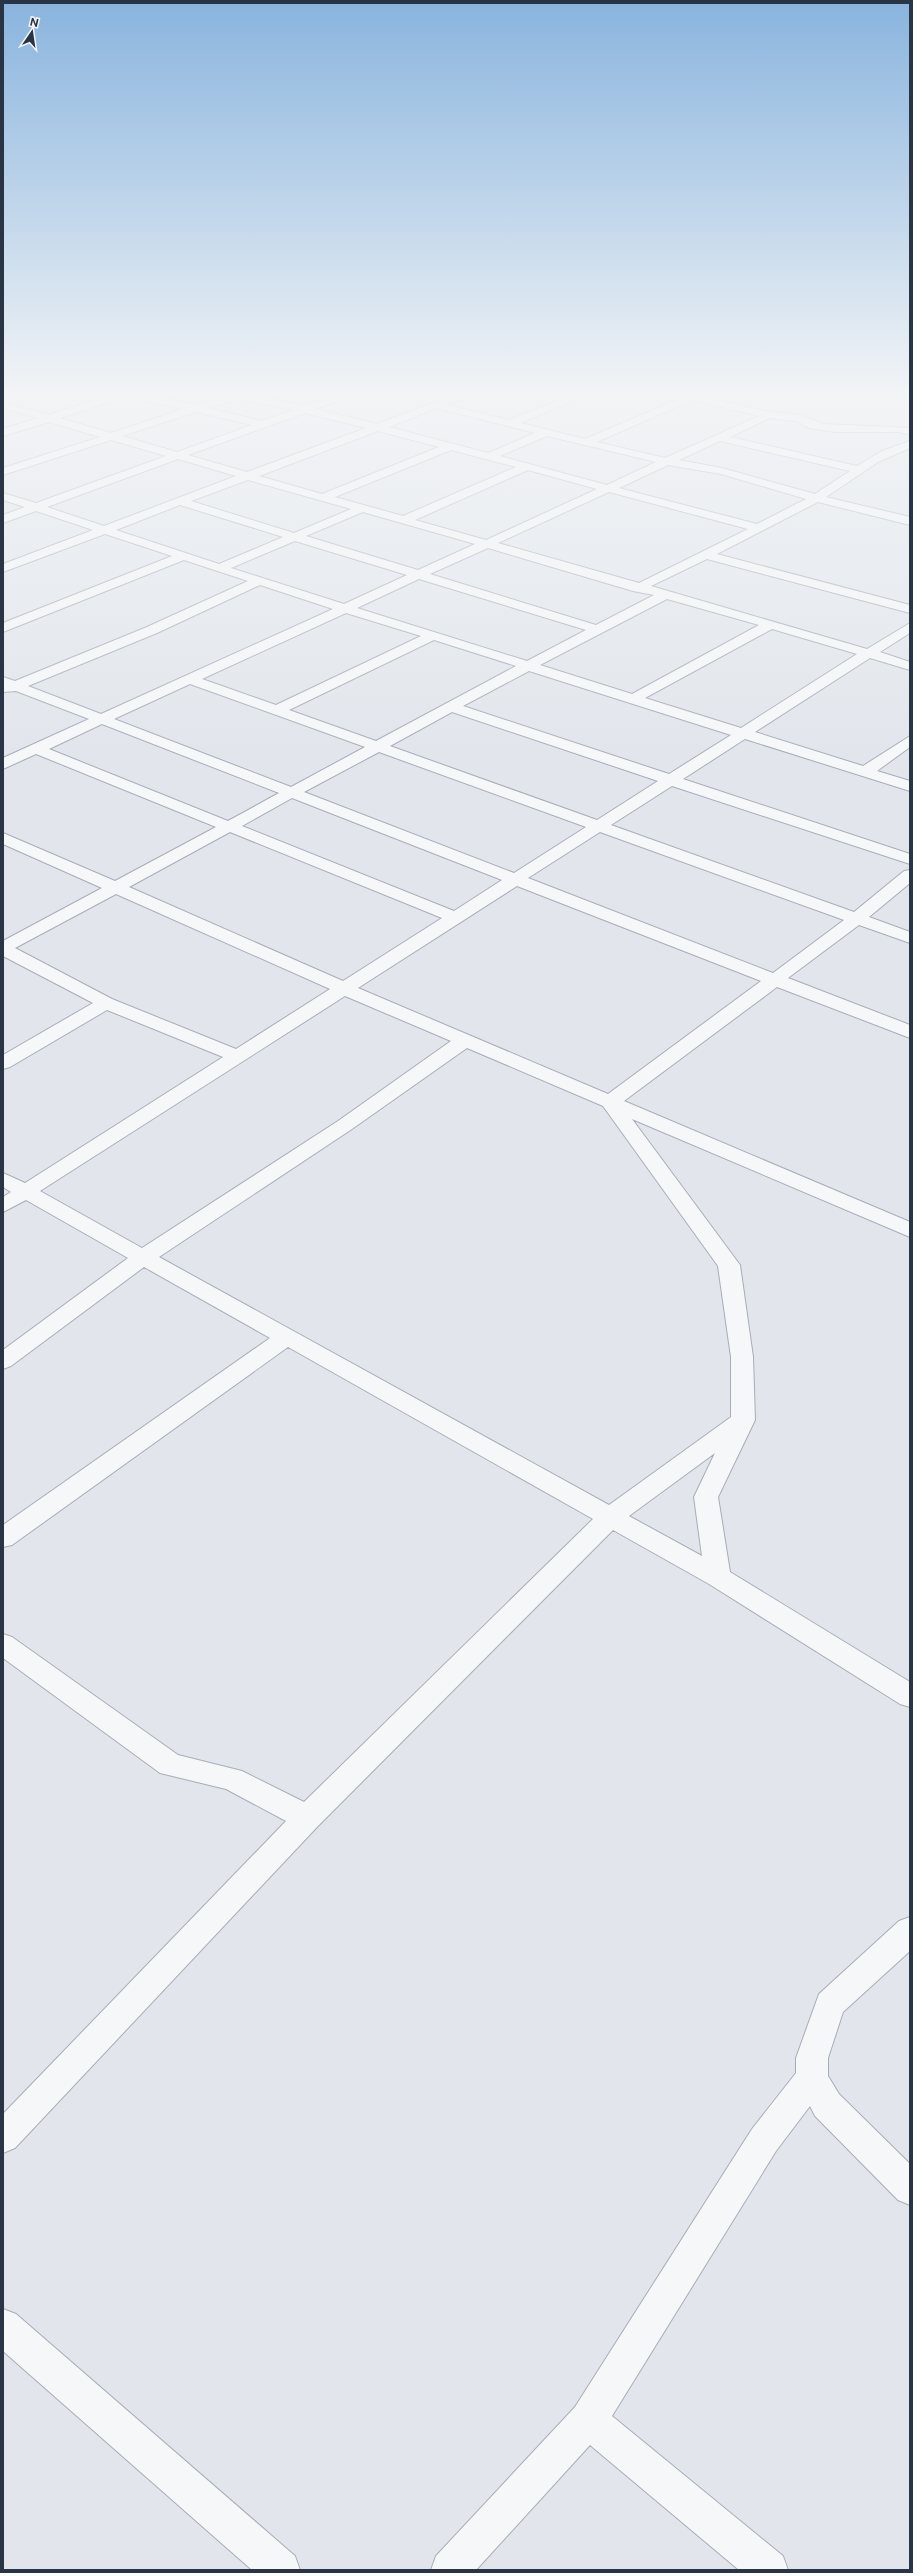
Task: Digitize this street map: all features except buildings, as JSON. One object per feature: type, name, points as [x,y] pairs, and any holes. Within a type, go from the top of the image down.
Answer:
[{"type":"street","points":[[3,519],[17,514]]},
{"type":"street","points":[[54,514],[432,636],[910,786]]},
{"type":"street","points":[[3,568],[150,514]]},
{"type":"street","points":[[219,514],[599,630]]},
{"type":"street","points":[[219,568],[350,514]]},
{"type":"street","points":[[381,514],[490,544],[638,588],[771,624],[866,654],[910,666]]},
{"type":"street","points":[[404,520],[418,514]]},
{"type":"street","points":[[3,764],[554,514]]},
{"type":"street","points":[[706,514],[757,528]]},
{"type":"street","points":[[638,588],[784,514]]},
{"type":"street","points":[[882,514],[910,521]]},
{"type":"street","points":[[704,554],[910,609]]},
{"type":"street","points":[[3,628],[184,556]]},
{"type":"street","points":[[7,686],[152,630],[259,581]]},
{"type":"street","points":[[3,948],[450,707],[664,595]]},
{"type":"street","points":[[633,699],[771,624]]},
{"type":"street","points":[[3,1206],[910,627]]},
{"type":"street","points":[[276,711],[432,636]]},
{"type":"street","points":[[190,679],[597,827],[910,938]]},
{"type":"street","points":[[7,686],[104,719],[775,978],[910,1032]]},
{"type":"street","points":[[450,707],[673,779],[910,859]]},
{"type":"street","points":[[865,772],[910,740]]},
{"type":"street","points":[[36,749],[226,827],[454,917]]},
{"type":"street","points":[[3,838],[113,888],[343,988],[610,1102],[907,1226]]},
{"type":"street","points":[[610,1102],[856,919],[910,875]]},
{"type":"street","points":[[3,948],[106,1003],[238,1056]]},
{"type":"street","points":[[3,1062],[106,1003]]},
{"type":"street","points":[[3,1361],[143,1257],[345,1124],[465,1040]]},
{"type":"street","points":[[610,1102],[729,1265],[742,1357],[743,1420],[706,1496],[718,1577]]},
{"type":"street","points":[[3,1179],[718,1577],[910,1696]]},
{"type":"street","points":[[3,1538],[287,1337]]},
{"type":"street","points":[[3,2137],[307,1818],[610,1517],[743,1420]]},
{"type":"street","points":[[3,1644],[170,1765],[232,1779],[307,1818]]},
{"type":"street","points":[[910,1931],[830,2004],[812,2058],[812,2078],[827,2105],[910,2188]]},
{"type":"street","points":[[450,2570],[588,2420],[764,2140],[812,2078]]},
{"type":"street","points":[[3,2327],[281,2570]]},
{"type":"street","points":[[588,2420],[769,2570]]}]
